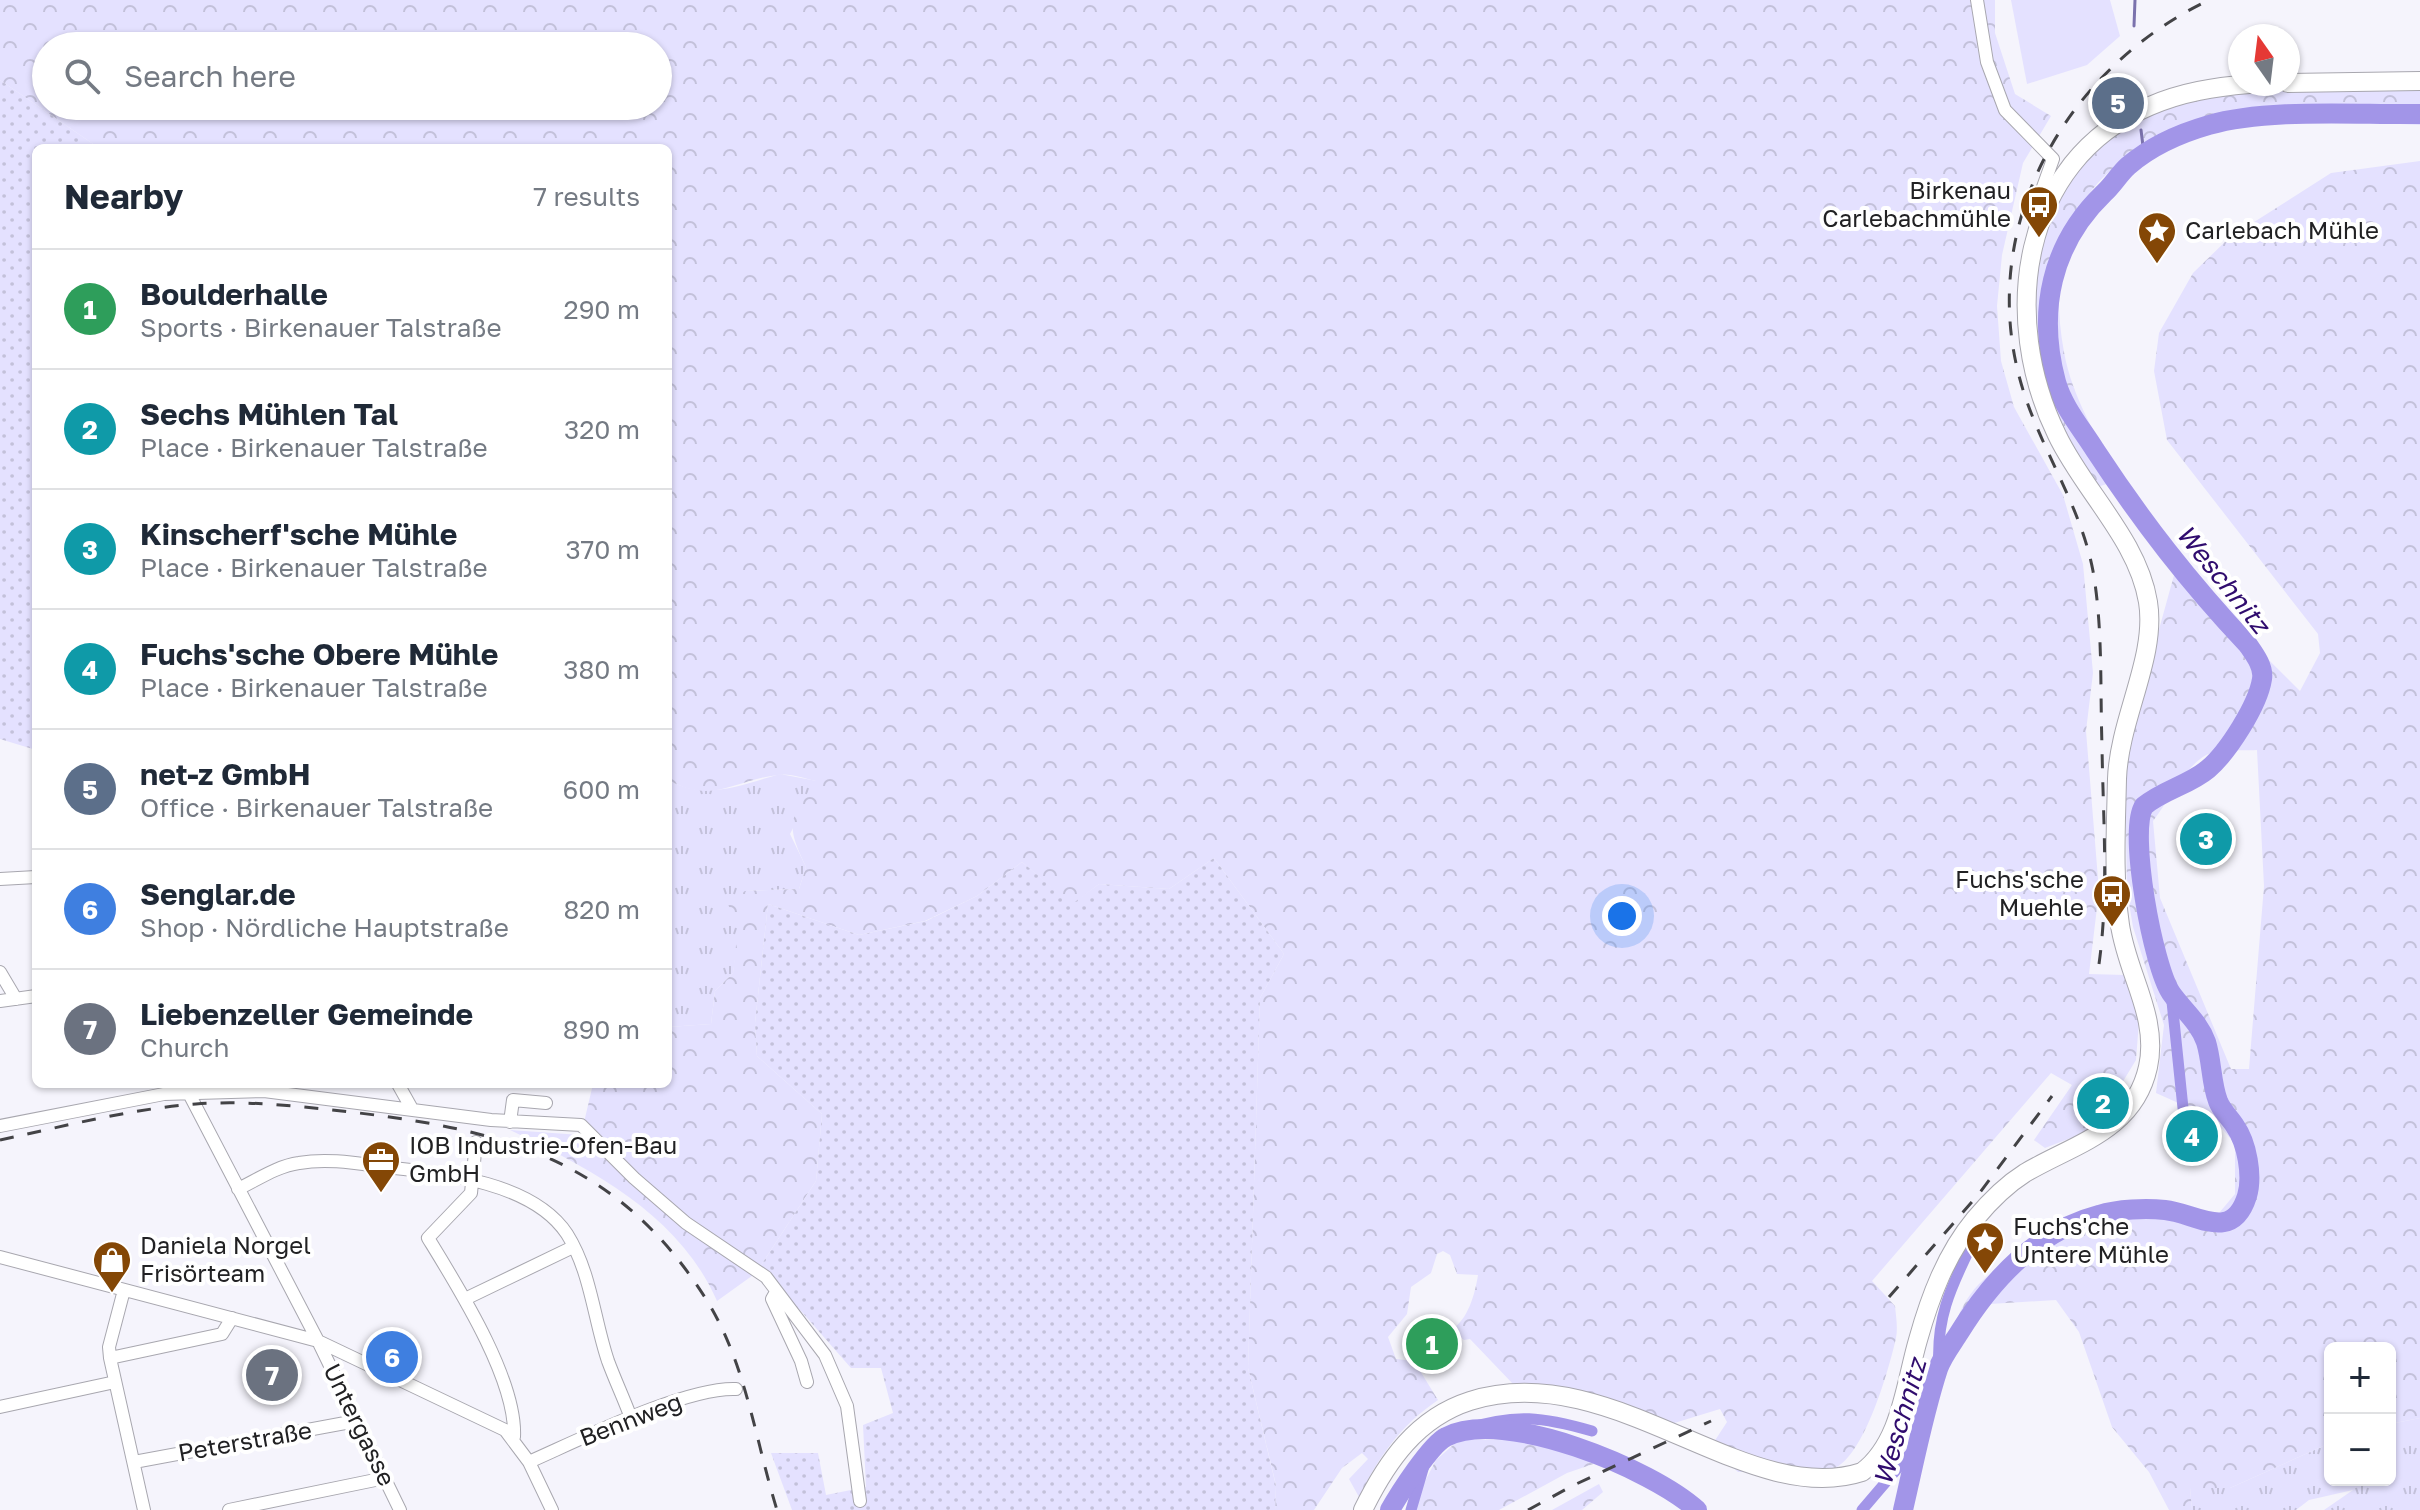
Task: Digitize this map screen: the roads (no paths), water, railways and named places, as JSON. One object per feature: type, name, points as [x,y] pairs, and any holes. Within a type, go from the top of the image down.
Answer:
[{"type":"main road","points":[[2300,83],[2420,81]]},
{"type":"main road","points":[[1795,1494],[1826,1490],[1847,1482],[1878,1457],[1898,1418],[1934,1290],[1967,1229],[1996,1196],[2025,1174],[2097,1137],[2119,1120],[2143,1084],[2150,1058],[2150,1028],[2120,926],[2117,815],[2120,748],[2149,636],[2148,600],[2138,567],[2070,460],[2039,393],[2029,346],[2027,294],[2032,246],[2044,209],[2083,153],[2134,114],[2197,90],[2228,86]]},
{"type":"main road","points":[[1363,1510],[1387,1464],[1420,1429],[1459,1405],[1508,1393],[1549,1396],[1593,1410],[1706,1467]]},
{"type":"street","points":[[1977,0],[1987,62],[2005,110],[2053,159],[2043,187],[2044,209]]},
{"type":"street","points":[[0,879],[32,877]]},
{"type":"street","points":[[0,972],[16,999]]},
{"type":"street","points":[[0,1001],[32,997]]},
{"type":"street","points":[[0,1126],[186,1088],[264,1091],[510,1122],[581,1125],[597,1137],[655,1196],[715,1245],[766,1277],[825,1355],[847,1406],[860,1501]]},
{"type":"street","name":"Untergasse","points":[[186,1088],[318,1341],[400,1510]]},
{"type":"street","points":[[400,1088],[412,1109]]},
{"type":"street","points":[[510,1122],[513,1100],[546,1103]]},
{"type":"street","points":[[476,1142],[471,1193],[428,1238],[465,1299],[489,1349],[514,1421],[514,1437],[552,1510]]},
{"type":"street","points":[[238,1189],[280,1168],[321,1159],[472,1180],[528,1202],[552,1218],[573,1247],[587,1280],[608,1360],[631,1418]]},
{"type":"street","points":[[465,1299],[573,1247]]},
{"type":"street","points":[[0,1257],[318,1341],[514,1437]]},
{"type":"street","points":[[124,1290],[109,1347],[144,1510]]},
{"type":"street","points":[[776,1292],[772,1299],[807,1382]]},
{"type":"street","points":[[110,1358],[222,1334],[232,1318]]},
{"type":"street","points":[[0,1407],[115,1382]]},
{"type":"street","name":"Bennweg","points":[[529,1462],[631,1418],[694,1396],[736,1389]]},
{"type":"street","name":"Peterstraße","points":[[134,1462],[356,1421]]},
{"type":"street","points":[[229,1510],[385,1478]]},
{"type":"street","points":[[295,1496],[298,1510]]},
{"type":"waterway","points":[[2134,26],[2135,0]]},
{"type":"waterway","name":"Weschnitz","points":[[1903,1510],[1923,1421],[1940,1364],[1986,1295],[2018,1260],[2055,1233],[2115,1211],[2165,1210],[2223,1222],[2240,1211],[2249,1188],[2246,1150],[2218,1101],[2206,1042],[2195,1022],[2171,993],[2157,956],[2145,899],[2139,842],[2144,806],[2201,775],[2233,740],[2255,702],[2262,670],[2248,645],[2186,575],[2149,527],[2063,400],[2050,356],[2048,330],[2053,280],[2061,256],[2071,234],[2086,213],[2125,169],[2156,147],[2188,132],[2258,116],[2420,114]]},
{"type":"waterway","points":[[2141,130],[2144,154]]},
{"type":"waterway","points":[[2171,992],[2183,1108]]},
{"type":"waterway","points":[[1939,1366],[1942,1319],[1970,1248]]},
{"type":"waterway","points":[[1466,1429],[1499,1421],[1529,1419],[1592,1431]]},
{"type":"waterway","name":"Weschnitz","points":[[1390,1510],[1416,1470],[1440,1441],[1471,1430],[1503,1430],[1576,1447],[1647,1477],[1697,1510]]},
{"type":"waterway","points":[[1862,1510],[1915,1448]]},
{"type":"waterway","points":[[1411,1510],[1426,1459]]},
{"type":"railway","points":[[2099,964],[2105,855],[2096,593],[2080,526],[2025,396],[2011,336],[2010,276],[2021,218],[2042,164],[2072,114],[2111,69],[2157,31],[2209,0]]},
{"type":"railway","points":[[1889,1297],[1978,1195],[2052,1096]]},
{"type":"railway","points":[[0,1140],[147,1110],[196,1104],[258,1104],[318,1108],[413,1121],[512,1144],[556,1162],[598,1185],[637,1215],[673,1253],[706,1299],[720,1324],[740,1375],[777,1510]]},
{"type":"railway","points":[[1528,1510],[1711,1421]]},
{"type":"place","name":"net-z GmbH","points":[[2118,103]]},
{"type":"place","name":"Birkenau Carlebachmühle","points":[[2039,239]]},
{"type":"place","name":"Carlebach Mühle","points":[[2157,265]]},
{"type":"place","name":"Kinscherf'sche Mühle","points":[[2206,839]]},
{"type":"place","name":"Fuchs'sche Muehle","points":[[2112,928]]},
{"type":"place","name":"Sechs Mühlen Tal","points":[[2103,1103]]},
{"type":"place","name":"Fuchs'sche Obere Mühle","points":[[2192,1136]]},
{"type":"place","name":"IOB Industrie-Ofen-Bau GmbH","points":[[381,1194]]},
{"type":"place","name":"Fuchs'che Untere Mühle","points":[[1985,1275]]},
{"type":"place","name":"Daniela Norgel Frisörteam","points":[[112,1294]]},
{"type":"place","name":"Boulderhalle","points":[[1432,1344]]},
{"type":"place","name":"Senglar.de","points":[[392,1357]]},
{"type":"place","name":"Liebenzeller Gemeinde","points":[[272,1375]]}]
